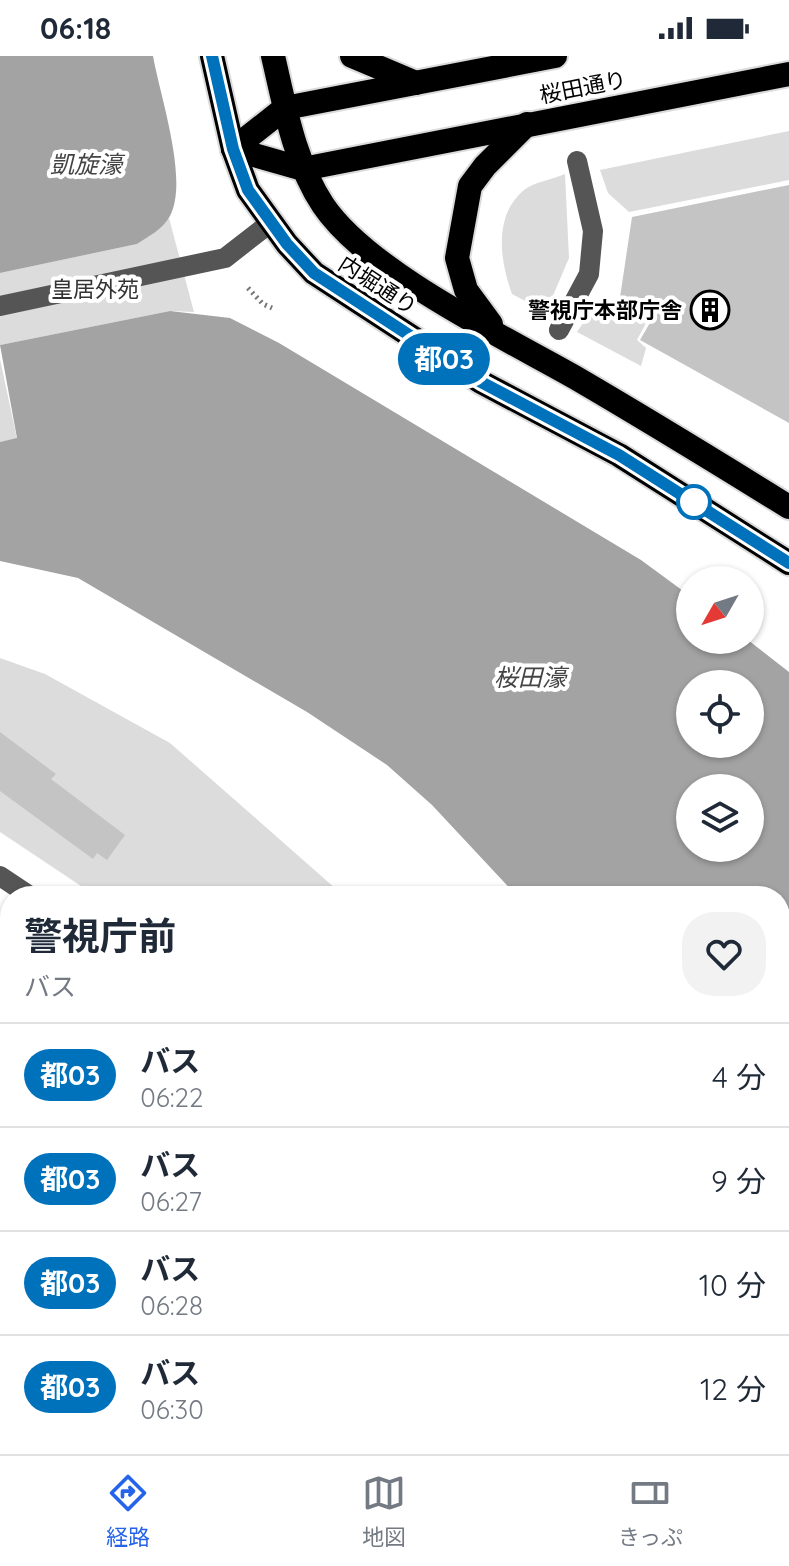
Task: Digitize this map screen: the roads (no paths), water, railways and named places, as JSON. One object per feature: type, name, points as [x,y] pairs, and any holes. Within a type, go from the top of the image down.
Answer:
[{"type":"highway","name":"内堀通り","points":[[212,56],[233,149],[248,190],[270,223],[314,273],[481,382],[619,455],[789,563]]},
{"type":"highway","name":"内堀通り","points":[[273,56],[303,169],[324,206],[348,236],[389,268],[789,507]]},
{"type":"highway","points":[[352,56],[417,83]]},
{"type":"highway","name":"桜田通り","points":[[285,108],[555,56]]},
{"type":"highway","name":"桜田通り","points":[[303,169],[527,124],[758,68],[789,74]]},
{"type":"highway","points":[[233,149],[285,108]]},
{"type":"highway","points":[[498,334],[466,290],[457,258],[470,186],[485,166],[527,124]]},
{"type":"highway","points":[[233,149],[303,169]]},
{"type":"street","points":[[559,330],[589,274],[593,231],[577,161]]},
{"type":"street","points":[[0,306],[225,258],[270,223]]},
{"type":"water","name":"凱旋濠","points":[[0,56],[153,56],[171,138],[176,181],[170,216],[160,228],[137,244],[0,273]]},
{"type":"water","name":"桜田濠","points":[[170,311],[230,318],[279,343],[641,560],[676,586],[676,654],[764,652],[789,672],[789,886],[508,886],[432,805],[387,765],[307,712],[78,578],[0,561],[0,442],[17,438],[0,345]]},
{"type":"place","name":"警視庁本部庁舎","points":[[710,310]]},
{"type":"park label","name":"皇居外苑","points":[[95,289]]}]
